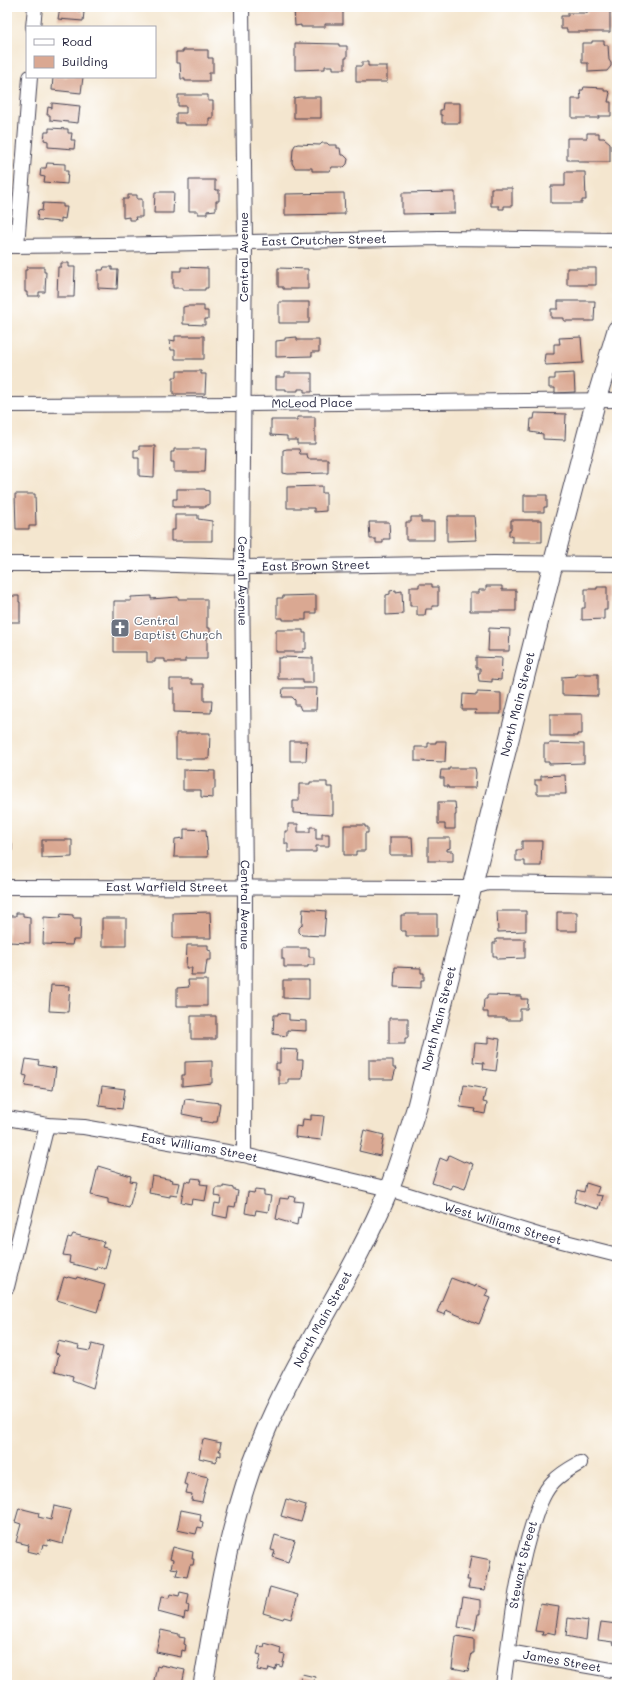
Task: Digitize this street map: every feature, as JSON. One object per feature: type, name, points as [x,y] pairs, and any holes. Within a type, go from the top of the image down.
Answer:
[{"type":"street","points":[[33,26],[35,7]]},
{"type":"street","name":"Central Avenue","points":[[242,7],[244,242],[242,567],[244,1155]]},
{"type":"street","points":[[12,246],[30,78]]},
{"type":"street","name":"East Crutcher Street","points":[[12,246],[439,238],[617,240]]},
{"type":"street","name":"North Main Street","points":[[204,1685],[225,1564],[250,1469],[298,1366],[354,1262],[389,1189],[416,1106],[553,564],[596,400],[617,330]]},
{"type":"street","name":"McLeod Place","points":[[7,405],[617,400]]},
{"type":"street","name":"East Brown Street","points":[[7,564],[143,564],[242,567],[494,563],[617,564]]},
{"type":"street","name":"East Warfield Street","points":[[7,887],[470,888],[488,883],[617,885]]},
{"type":"street","name":"East Williams Street","points":[[7,1118],[46,1125],[84,1127],[244,1155],[389,1189]]},
{"type":"street","points":[[7,1287],[46,1125]]},
{"type":"street","name":"West Williams Street","points":[[389,1189],[538,1235],[617,1255]]},
{"type":"street","name":"Stewart Street","points":[[503,1685],[520,1573],[528,1538],[538,1506],[553,1482],[580,1462]]},
{"type":"street","name":"James Street","points":[[508,1652],[617,1671]]},
{"type":"building","points":[[60,7],[78,7],[78,11],[84,12],[83,21],[58,19]]},
{"type":"building","points":[[294,7],[343,7],[343,24],[325,24],[325,27],[295,26]]},
{"type":"building","points":[[587,7],[610,7],[610,32],[567,32],[567,29],[561,29],[561,16],[568,16],[568,13],[587,13]]},
{"type":"building","points":[[592,41],[604,41],[604,45],[608,45],[611,66],[607,71],[588,72],[588,63],[582,63],[582,43],[592,43]]},
{"type":"building","points":[[295,43],[339,44],[339,46],[347,46],[345,69],[333,69],[333,66],[325,66],[325,69],[295,70]]},
{"type":"building","points":[[183,50],[208,50],[208,58],[213,58],[213,73],[209,73],[209,81],[185,81],[185,79],[181,79],[180,63],[176,63],[176,52],[183,52]]},
{"type":"building","points":[[362,62],[368,62],[368,66],[387,66],[387,82],[356,82],[356,66],[362,66]]},
{"type":"building","points":[[53,78],[83,78],[81,93],[52,90]]},
{"type":"building","points":[[584,87],[604,88],[604,91],[608,91],[610,93],[608,102],[611,102],[611,116],[599,116],[599,118],[572,118],[572,99],[581,99],[580,90],[583,90]]},
{"type":"building","points":[[178,95],[208,95],[208,101],[213,101],[213,118],[209,118],[209,125],[185,125],[185,123],[176,123],[176,113],[186,113],[186,106],[178,106]]},
{"type":"building","points":[[321,97],[321,118],[294,118],[294,98]]},
{"type":"building","points":[[52,103],[80,106],[78,123],[50,120],[50,115],[47,115],[48,107],[52,108]]},
{"type":"building","points":[[443,103],[460,103],[460,123],[442,123],[442,115],[440,115],[440,110],[442,110]]},
{"type":"building","points":[[49,128],[68,129],[68,133],[72,133],[71,140],[75,140],[74,149],[48,147],[48,141],[44,140],[45,132],[49,132]]},
{"type":"building","points":[[587,133],[599,133],[599,138],[604,138],[610,143],[610,162],[578,162],[578,160],[567,160],[567,138],[587,138]]},
{"type":"building","points":[[322,143],[337,145],[337,148],[340,148],[341,155],[344,155],[348,159],[347,164],[344,167],[332,167],[330,171],[312,171],[312,168],[295,168],[292,163],[293,149],[295,145],[320,145]]},
{"type":"building","points":[[47,163],[65,164],[65,171],[68,171],[67,184],[44,182],[45,177],[40,176],[41,168],[46,168]]},
{"type":"building","points":[[565,172],[585,172],[586,200],[582,200],[582,203],[551,203],[551,186],[565,186]]},
{"type":"building","points":[[189,180],[215,180],[215,190],[219,190],[219,201],[216,201],[216,210],[207,211],[207,214],[198,214],[198,211],[189,211]]},
{"type":"building","points":[[491,188],[512,188],[512,206],[504,206],[504,209],[499,209],[499,206],[491,206]]},
{"type":"building","points":[[155,192],[174,192],[173,213],[154,213]]},
{"type":"building","points":[[455,192],[455,213],[402,214],[402,193]]},
{"type":"building","points":[[344,193],[345,214],[285,215],[285,194]]},
{"type":"building","points":[[128,195],[137,195],[137,199],[142,199],[142,217],[135,217],[136,220],[129,220],[129,217],[123,218],[123,199],[128,199]]},
{"type":"building","points":[[43,203],[63,204],[63,207],[67,207],[65,219],[61,218],[61,222],[37,220],[38,210],[42,211]]},
{"type":"building","points":[[61,263],[69,263],[69,267],[75,267],[74,297],[57,297],[58,267],[61,267]]},
{"type":"building","points":[[27,267],[44,267],[44,272],[46,272],[45,292],[39,292],[39,296],[27,296],[27,292],[25,292],[25,270],[27,270]]},
{"type":"building","points":[[104,267],[112,267],[112,270],[118,270],[117,289],[98,288],[98,270],[103,270]]},
{"type":"building","points":[[181,267],[208,268],[208,288],[205,288],[205,290],[182,290],[182,288],[173,288],[173,271],[181,271]]},
{"type":"building","points":[[278,268],[308,269],[308,289],[283,289],[283,287],[278,287]]},
{"type":"building","points":[[567,268],[596,268],[596,285],[567,285]]},
{"type":"building","points":[[558,301],[595,301],[594,321],[564,321],[564,318],[551,318],[551,309],[558,309]]},
{"type":"building","points":[[279,302],[309,302],[309,323],[279,323]]},
{"type":"building","points":[[204,306],[204,311],[208,311],[208,319],[205,319],[205,325],[183,324],[183,307]]},
{"type":"building","points":[[175,336],[204,336],[204,359],[175,359],[175,350],[171,350],[170,340],[175,341]]},
{"type":"building","points":[[297,337],[297,340],[319,340],[319,352],[312,352],[312,356],[276,357],[276,341],[285,340],[285,338]]},
{"type":"building","points":[[581,337],[583,363],[546,365],[544,362],[545,354],[554,354],[554,344],[560,344],[559,338]]},
{"type":"building","points":[[177,371],[201,371],[201,374],[206,374],[205,394],[173,394],[173,377],[177,377]]},
{"type":"building","points":[[285,373],[312,373],[312,392],[304,392],[304,389],[298,389],[298,391],[286,391],[286,389],[276,389],[276,377],[285,377]]},
{"type":"building","points":[[574,373],[575,392],[555,393],[555,388],[549,388],[549,379],[555,379],[555,374]]},
{"type":"building","points":[[535,413],[566,414],[565,440],[543,439],[543,434],[530,432],[531,419],[534,419]]},
{"type":"building","points":[[297,417],[315,417],[315,444],[297,444],[297,440],[287,440],[287,436],[271,435],[271,420],[297,420]]},
{"type":"building","points":[[139,446],[155,446],[154,477],[139,476],[139,458],[134,458],[134,450],[139,450]]},
{"type":"building","points":[[174,449],[206,449],[205,472],[174,472],[174,462],[171,462],[171,452],[174,452]]},
{"type":"building","points":[[299,449],[300,454],[307,454],[308,459],[328,459],[328,473],[283,473],[283,450]]},
{"type":"building","points":[[322,486],[322,493],[326,493],[326,511],[314,512],[314,508],[287,508],[287,487]]},
{"type":"building","points":[[177,489],[205,489],[209,491],[209,505],[206,505],[206,507],[173,507],[173,499],[177,499]]},
{"type":"building","points":[[15,494],[35,494],[36,526],[29,526],[29,529],[16,529]]},
{"type":"building","points":[[524,495],[547,495],[547,507],[544,507],[544,512],[524,512]]},
{"type":"building","points":[[175,515],[198,515],[198,519],[212,521],[212,541],[171,541],[171,530],[175,530]]},
{"type":"building","points":[[448,516],[474,516],[476,540],[447,541]]},
{"type":"building","points":[[411,517],[421,517],[421,522],[434,522],[434,540],[406,540],[406,522],[411,522]]},
{"type":"building","points":[[511,520],[542,520],[542,542],[512,542],[512,536],[509,536],[509,530],[511,530]]},
{"type":"building","points":[[369,522],[389,522],[390,539],[383,539],[383,543],[376,543],[376,539],[370,539]]},
{"type":"building","points":[[419,584],[432,584],[432,587],[438,587],[438,606],[432,606],[432,609],[426,609],[425,615],[417,615],[417,606],[410,606],[410,587],[419,587]]},
{"type":"building","points":[[486,586],[502,586],[502,590],[516,590],[516,611],[470,611],[470,593],[479,593],[479,590],[486,590]]},
{"type":"building","points":[[597,587],[607,587],[607,610],[604,610],[604,619],[582,620],[582,608],[585,608],[585,589],[597,589]]},
{"type":"building","points":[[396,590],[396,592],[402,591],[403,614],[386,615],[386,595],[390,594],[390,591]]},
{"type":"building","points":[[316,595],[316,613],[306,613],[306,620],[283,620],[283,618],[277,618],[277,598],[283,598],[283,596]]},
{"type":"building","points":[[7,596],[19,596],[20,622],[7,622]]},
{"type":"building","points":[[151,596],[151,599],[178,597],[178,599],[207,599],[207,628],[210,628],[210,637],[207,637],[207,659],[185,659],[185,662],[165,662],[165,659],[155,659],[155,662],[147,662],[147,652],[114,652],[114,601],[131,601],[131,597]]},
{"type":"building","points":[[489,628],[510,629],[509,651],[488,651]]},
{"type":"building","points":[[276,630],[303,630],[303,633],[306,633],[306,649],[303,649],[303,652],[276,652]]},
{"type":"building","points":[[476,657],[502,658],[501,680],[492,679],[492,682],[479,681],[478,673],[480,673],[480,668],[476,668]]},
{"type":"building","points":[[278,658],[313,658],[313,683],[303,683],[303,679],[278,679]]},
{"type":"building","points":[[576,674],[598,674],[598,696],[562,695],[562,677],[576,676]]},
{"type":"building","points":[[170,679],[192,679],[192,684],[204,684],[204,701],[212,701],[211,713],[174,712],[174,689],[170,689]]},
{"type":"building","points":[[283,688],[317,688],[316,710],[301,710],[299,705],[295,705],[295,700],[292,697],[282,697]]},
{"type":"building","points":[[477,692],[501,693],[501,714],[475,714],[476,710],[462,710],[463,694],[477,695]]},
{"type":"building","points":[[550,714],[582,714],[582,734],[577,734],[577,736],[550,736]]},
{"type":"building","points":[[176,733],[210,733],[209,759],[176,759]]},
{"type":"building","points":[[290,741],[307,741],[306,761],[290,761]]},
{"type":"building","points":[[436,741],[446,741],[445,762],[415,761],[415,747],[428,747],[428,743],[436,743]]},
{"type":"building","points":[[544,744],[584,744],[584,763],[549,764],[549,762],[544,762]]},
{"type":"building","points":[[449,768],[475,768],[475,788],[448,788],[448,786],[444,786],[444,778],[440,778],[441,770],[449,770]]},
{"type":"building","points":[[183,770],[215,771],[215,789],[213,789],[213,798],[201,797],[201,790],[183,790]]},
{"type":"building","points":[[565,775],[566,794],[537,794],[537,785],[535,785],[535,780],[541,780],[541,776]]},
{"type":"building","points":[[310,782],[327,782],[327,787],[333,787],[333,815],[293,813],[293,801],[299,801],[299,784],[310,784]]},
{"type":"building","points":[[438,802],[455,802],[455,829],[445,829],[445,824],[438,824]]},
{"type":"building","points":[[288,824],[298,824],[298,832],[310,832],[310,827],[316,827],[316,839],[322,839],[322,834],[329,834],[329,846],[316,846],[316,852],[288,852],[288,844],[285,844],[285,831],[288,831]]},
{"type":"building","points":[[344,825],[365,825],[365,827],[368,827],[368,833],[365,833],[365,851],[356,851],[356,855],[344,855]]},
{"type":"building","points":[[184,829],[206,830],[208,857],[174,857],[175,839],[184,838]]},
{"type":"building","points":[[390,837],[412,837],[413,855],[390,855]]},
{"type":"building","points":[[428,838],[450,838],[450,848],[447,849],[447,851],[453,851],[453,861],[428,861]]},
{"type":"building","points":[[42,840],[72,840],[72,857],[42,858]]},
{"type":"building","points":[[522,841],[542,841],[541,866],[525,866],[525,861],[516,861],[516,850],[522,850]]},
{"type":"building","points":[[7,843],[12,843],[12,852],[7,853]]},
{"type":"building","points":[[303,909],[326,911],[324,936],[302,935],[299,932],[299,928],[302,925]]},
{"type":"building","points":[[497,911],[526,911],[526,931],[498,932]]},
{"type":"building","points":[[210,912],[211,938],[173,938],[173,913]]},
{"type":"building","points":[[557,912],[577,912],[577,931],[557,931]]},
{"type":"building","points":[[16,913],[23,913],[23,916],[30,917],[30,943],[8,942],[9,916],[16,916]]},
{"type":"building","points":[[61,914],[73,915],[73,918],[81,918],[80,940],[73,940],[72,945],[43,944],[44,917],[60,918]]},
{"type":"building","points":[[437,914],[437,936],[406,936],[406,931],[401,931],[401,915]]},
{"type":"building","points":[[102,918],[126,918],[126,946],[102,946]]},
{"type":"building","points":[[496,939],[525,939],[525,958],[497,959],[497,956],[493,956],[493,943],[496,943]]},
{"type":"building","points":[[187,945],[208,945],[208,950],[211,951],[211,960],[207,960],[205,975],[191,975],[192,968],[186,968]]},
{"type":"building","points":[[282,948],[309,948],[309,957],[314,957],[314,965],[308,965],[308,967],[284,967]]},
{"type":"building","points":[[395,967],[421,968],[421,973],[424,973],[424,980],[421,980],[421,988],[394,987]]},
{"type":"building","points":[[188,980],[207,980],[207,1006],[177,1006],[177,988],[189,987]]},
{"type":"building","points":[[283,980],[309,980],[309,999],[283,998]]},
{"type":"building","points":[[51,985],[70,986],[68,1012],[49,1011]]},
{"type":"building","points":[[487,995],[521,996],[521,999],[528,999],[527,1009],[520,1009],[520,1020],[488,1018],[488,1012],[483,1012],[484,999],[487,999]]},
{"type":"building","points":[[278,1013],[289,1014],[289,1020],[306,1021],[306,1031],[287,1030],[287,1036],[273,1034],[274,1015],[278,1015]]},
{"type":"building","points":[[191,1016],[216,1016],[216,1039],[191,1039]]},
{"type":"building","points":[[389,1018],[408,1018],[408,1038],[405,1038],[405,1044],[389,1044]]},
{"type":"building","points":[[488,1037],[500,1039],[496,1071],[483,1069],[484,1063],[473,1062],[475,1043],[488,1044]]},
{"type":"building","points":[[280,1049],[298,1050],[297,1060],[303,1060],[302,1079],[288,1079],[288,1084],[279,1084],[279,1070],[276,1070],[276,1063],[280,1063]]},
{"type":"building","points":[[26,1059],[39,1061],[38,1065],[56,1068],[53,1090],[25,1086],[27,1076],[23,1075]]},
{"type":"building","points":[[369,1060],[393,1060],[393,1068],[396,1068],[393,1079],[369,1079]]},
{"type":"building","points":[[212,1061],[212,1083],[182,1086],[182,1075],[185,1075],[185,1062]]},
{"type":"building","points":[[464,1085],[486,1089],[483,1102],[487,1103],[485,1114],[475,1112],[476,1109],[460,1107]]},
{"type":"building","points":[[102,1086],[125,1089],[122,1109],[99,1106]]},
{"type":"building","points":[[185,1099],[220,1103],[217,1122],[213,1123],[201,1121],[202,1118],[182,1114]]},
{"type":"building","points":[[311,1115],[324,1116],[321,1140],[295,1137],[296,1126],[302,1127],[303,1119],[311,1120]]},
{"type":"building","points":[[364,1130],[384,1135],[380,1156],[359,1151]]},
{"type":"building","points":[[449,1155],[464,1162],[473,1164],[465,1189],[453,1185],[451,1189],[432,1183],[440,1158],[447,1161]]},
{"type":"building","points":[[98,1166],[131,1176],[130,1181],[136,1182],[129,1208],[108,1203],[108,1199],[91,1195]]},
{"type":"building","points":[[152,1176],[173,1180],[172,1182],[180,1183],[177,1196],[170,1195],[170,1197],[149,1193]]},
{"type":"building","points":[[192,1178],[201,1179],[200,1184],[208,1185],[205,1201],[192,1199],[191,1204],[181,1202],[185,1181],[191,1182]]},
{"type":"building","points":[[586,1183],[599,1187],[596,1195],[603,1196],[599,1209],[574,1202],[577,1190],[584,1192]]},
{"type":"building","points":[[223,1186],[234,1188],[234,1190],[238,1191],[235,1207],[229,1206],[227,1218],[213,1215],[215,1203],[220,1204],[221,1197],[215,1196],[216,1188],[223,1188]]},
{"type":"building","points":[[255,1190],[264,1191],[264,1195],[271,1196],[268,1212],[256,1210],[255,1215],[245,1213],[248,1192],[254,1193]]},
{"type":"building","points":[[289,1196],[295,1197],[294,1201],[303,1202],[297,1225],[276,1219],[280,1198],[288,1199]]},
{"type":"building","points":[[73,1234],[104,1242],[102,1247],[110,1249],[105,1269],[97,1266],[96,1270],[69,1263],[70,1256],[63,1255],[68,1237],[71,1238]]},
{"type":"building","points":[[64,1277],[76,1279],[77,1277],[105,1285],[97,1312],[57,1300]]},
{"type":"building","points":[[451,1278],[488,1290],[485,1296],[490,1298],[479,1324],[446,1310],[445,1315],[437,1312]]},
{"type":"building","points":[[58,1341],[79,1346],[78,1349],[90,1351],[92,1344],[103,1347],[93,1388],[72,1380],[73,1376],[55,1371],[59,1354],[55,1353]]},
{"type":"building","points":[[203,1439],[221,1443],[219,1451],[221,1451],[221,1456],[218,1455],[216,1462],[199,1458]]},
{"type":"building","points":[[187,1472],[208,1477],[202,1502],[191,1500],[192,1494],[186,1493],[188,1485],[184,1484]]},
{"type":"building","points":[[286,1499],[306,1505],[301,1522],[281,1516]]},
{"type":"building","points":[[54,1506],[71,1510],[63,1544],[48,1540],[47,1546],[43,1545],[40,1554],[27,1551],[29,1545],[16,1542],[21,1524],[15,1522],[19,1508],[39,1513],[38,1517],[51,1520]]},
{"type":"building","points":[[181,1510],[201,1514],[200,1521],[203,1522],[202,1528],[198,1527],[196,1534],[177,1530]]},
{"type":"building","points":[[275,1535],[295,1541],[288,1562],[273,1557],[275,1551],[271,1550]]},
{"type":"building","points":[[173,1547],[193,1552],[193,1565],[190,1565],[187,1577],[176,1575],[178,1569],[171,1568],[173,1560],[170,1559]]},
{"type":"building","points":[[471,1556],[491,1560],[485,1590],[468,1588],[470,1580],[467,1580]]},
{"type":"building","points":[[270,1587],[298,1595],[291,1619],[284,1617],[283,1619],[263,1613]]},
{"type":"building","points":[[180,1592],[189,1594],[187,1605],[189,1605],[188,1613],[185,1612],[184,1619],[158,1612],[161,1597],[169,1598],[170,1594],[179,1596]]},
{"type":"building","points":[[463,1597],[480,1600],[480,1614],[478,1614],[475,1630],[458,1627]]},
{"type":"building","points":[[540,1604],[559,1607],[555,1634],[547,1632],[546,1635],[542,1635],[543,1632],[535,1631]]},
{"type":"building","points":[[568,1618],[588,1621],[586,1640],[566,1636]]},
{"type":"building","points":[[601,1622],[617,1624],[617,1645],[612,1644],[613,1642],[598,1640]]},
{"type":"building","points":[[161,1630],[179,1634],[179,1637],[185,1638],[185,1651],[182,1650],[181,1657],[156,1652]]},
{"type":"building","points":[[456,1636],[474,1639],[474,1653],[472,1653],[468,1671],[452,1668]]},
{"type":"building","points":[[265,1643],[281,1648],[280,1654],[285,1655],[282,1667],[277,1665],[275,1670],[269,1668],[268,1672],[257,1670],[261,1655],[257,1654],[259,1646],[264,1647]]},
{"type":"building","points":[[161,1665],[185,1670],[182,1685],[153,1685],[157,1666],[160,1667]]},
{"type":"building","points":[[302,1674],[315,1677],[312,1685],[298,1685]]},
{"type":"building","points":[[449,1680],[467,1683],[466,1685],[448,1685]]},
{"type":"place","name":"Central Baptist Church","points":[[120,628]]}]
